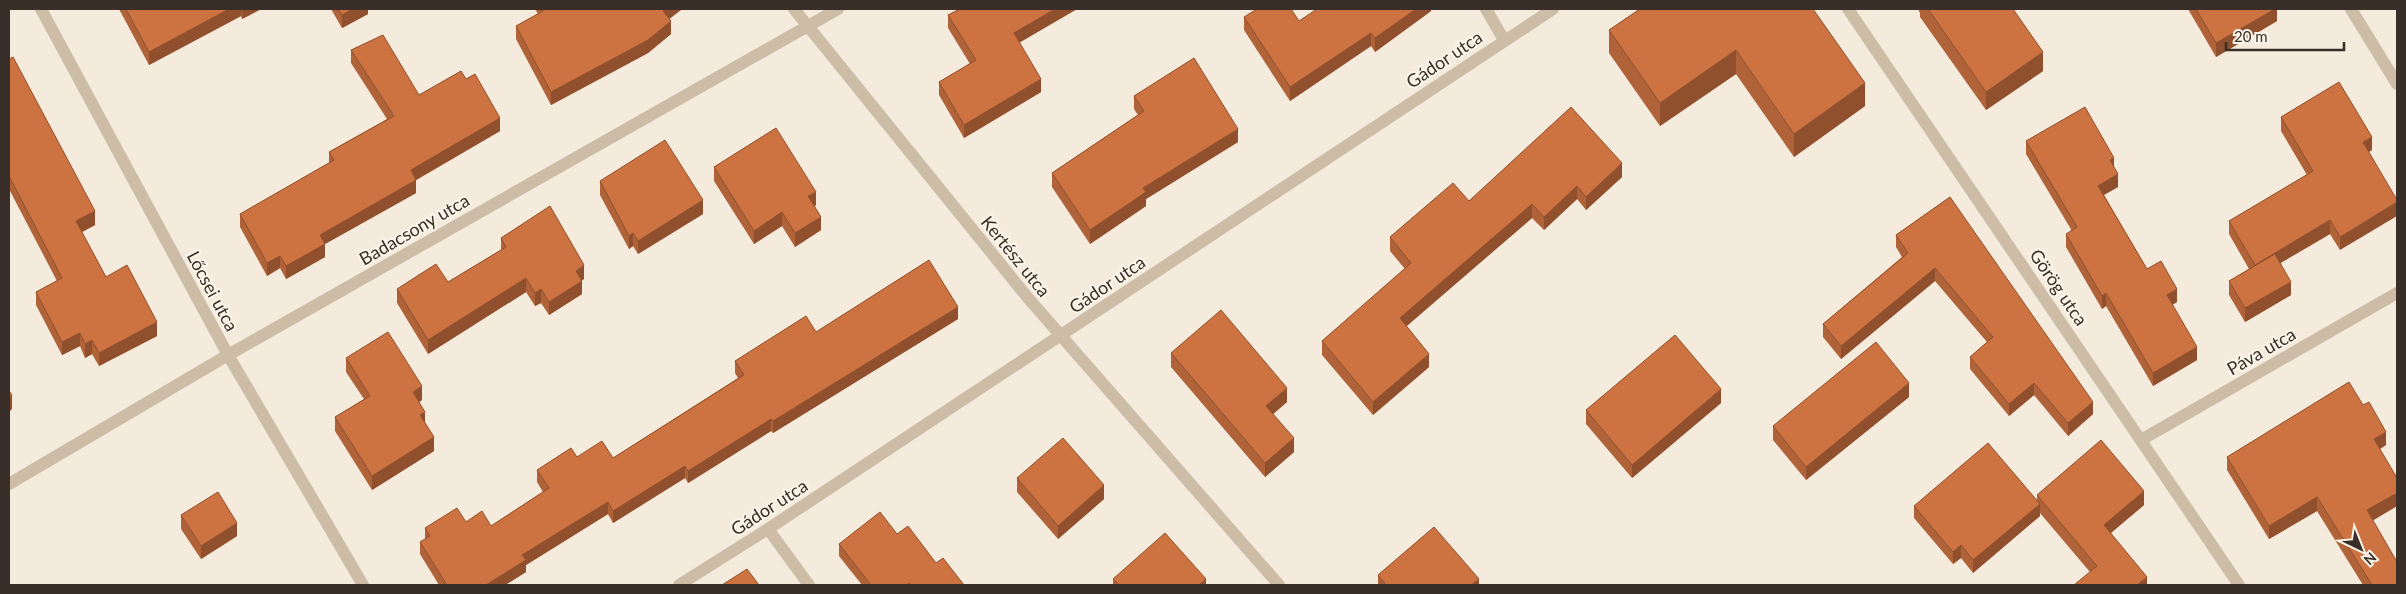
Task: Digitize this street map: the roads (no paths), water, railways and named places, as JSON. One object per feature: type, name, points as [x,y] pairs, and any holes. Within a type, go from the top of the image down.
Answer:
[{"type":"street","name":"Lőcsei utca","points":[[40,9],[228,355],[363,585]]},
{"type":"street","name":"Kertész utca","points":[[794,9],[1060,336],[1279,585]]},
{"type":"street","name":"Badacsony utca","points":[[9,484],[228,355],[838,9]]},
{"type":"street","points":[[1486,9],[1504,40]]},
{"type":"street","name":"Gádor utca","points":[[679,585],[768,529],[1553,9]]},
{"type":"street","name":"Görög utca","points":[[1848,9],[2239,585]]},
{"type":"street","points":[[2352,9],[2395,76]]},
{"type":"street","name":"Páva utca","points":[[2141,440],[2397,293]]},
{"type":"street","points":[[768,529],[809,585]]}]
